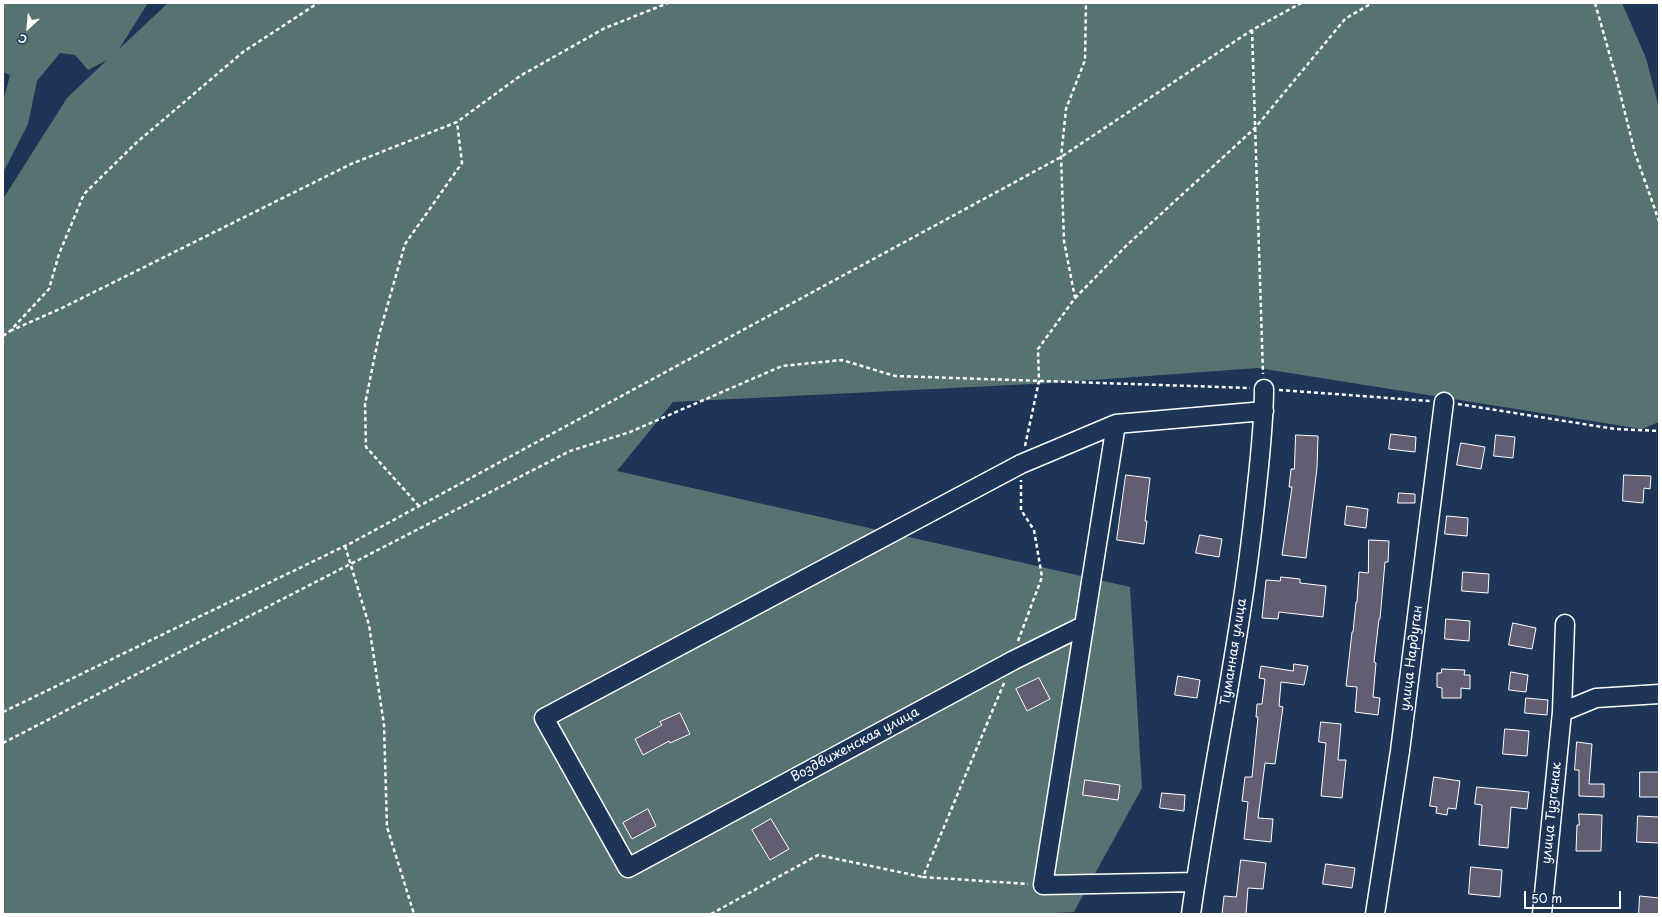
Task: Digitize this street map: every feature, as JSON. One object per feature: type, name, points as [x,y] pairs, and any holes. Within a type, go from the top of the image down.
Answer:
[{"type":"street","name":"Туманная улица","points":[[1191,914],[1252,538],[1264,410],[1264,389]]},
{"type":"street","name":"улица Нардуган","points":[[1375,914],[1400,751],[1444,402]]},
{"type":"street","points":[[1021,464],[1116,424],[1264,410]]},
{"type":"street","points":[[1116,424],[1083,626],[1044,885],[1196,882]]},
{"type":"street","name":"Воздвиженская улица","points":[[1021,464],[544,718],[628,868],[1014,660],[1083,626]]},
{"type":"street","name":"улица Тузганак","points":[[1542,914],[1562,712],[1565,624]]},
{"type":"street","points":[[1562,712],[1596,698],[1659,694]]},
{"type":"path","points":[[3,336],[10,331],[49,289],[59,254],[84,194],[136,143],[243,52],[318,3]]},
{"type":"path","points":[[10,331],[62,308],[351,164],[457,122],[520,76],[605,28],[668,3]]},
{"type":"path","points":[[1075,298],[1064,241],[1061,157],[1066,109],[1086,60],[1086,3]]},
{"type":"path","points":[[3,712],[345,546],[1061,157],[1252,30],[1301,3]]},
{"type":"path","points":[[1014,660],[1020,634],[1042,577],[1034,530],[1020,510],[1021,464],[1039,381],[1038,349],[1075,298],[1127,245],[1255,128],[1345,19],[1372,3]]},
{"type":"path","points":[[1595,3],[1616,77],[1635,153],[1659,221]]},
{"type":"path","points":[[1252,30],[1264,389]]},
{"type":"path","points":[[419,506],[366,447],[365,404],[379,335],[405,244],[462,163],[457,122]]},
{"type":"path","points":[[3,743],[570,451],[630,432],[782,366],[842,360],[895,376],[1264,389],[1444,402],[1615,429],[1659,431]]},
{"type":"path","points":[[345,546],[349,565],[369,625],[383,718],[387,827],[414,914]]},
{"type":"path","points":[[923,877],[1005,682]]},
{"type":"path","points":[[711,914],[818,855],[923,877],[1044,885]]},
{"type":"green space","points":[[3,3],[148,3],[119,49],[168,3],[1622,3],[1646,58],[1659,108],[1659,422],[1642,429],[1258,368],[1052,383],[673,402],[617,471],[1130,587],[1142,788],[1074,912],[1040,914],[3,914],[3,199],[67,98],[107,60],[88,70],[75,55],[60,53],[37,81],[28,124],[3,173],[3,102],[10,75],[3,72]]},
{"type":"building","points":[[1391,434],[1416,437],[1415,452],[1389,449]]},
{"type":"building","points":[[1296,435],[1318,436],[1317,468],[1306,558],[1282,555],[1292,487],[1289,487],[1291,469],[1294,469]]},
{"type":"building","points":[[1496,435],[1515,437],[1513,458],[1494,456]]},
{"type":"building","points":[[1461,443],[1485,447],[1481,469],[1457,465]]},
{"type":"building","points":[[1126,475],[1150,478],[1144,544],[1117,540]]},
{"type":"building","points":[[1624,475],[1651,476],[1650,489],[1644,488],[1643,503],[1623,501]]},
{"type":"building","points":[[1399,493],[1415,494],[1415,503],[1398,503]]},
{"type":"building","points":[[1347,506],[1368,509],[1366,528],[1345,525]]},
{"type":"building","points":[[1447,516],[1468,518],[1467,536],[1445,534]]},
{"type":"building","points":[[1200,535],[1222,539],[1219,557],[1196,553]]},
{"type":"building","points":[[1369,540],[1389,541],[1388,562],[1385,562],[1380,619],[1374,662],[1376,663],[1373,697],[1380,698],[1378,715],[1355,712],[1357,687],[1346,686],[1357,602],[1359,572],[1368,573]]},
{"type":"building","points":[[1463,572],[1489,574],[1488,593],[1462,591]]},
{"type":"building","points":[[1281,577],[1300,579],[1300,583],[1326,586],[1323,617],[1279,612],[1278,619],[1262,618],[1266,580],[1280,581]]},
{"type":"building","points":[[1446,619],[1470,621],[1469,641],[1445,639]]},
{"type":"building","points":[[1513,623],[1536,628],[1532,649],[1509,645]]},
{"type":"building","points":[[1294,664],[1308,666],[1304,685],[1281,682],[1279,706],[1283,707],[1275,764],[1265,763],[1258,818],[1273,819],[1271,842],[1244,839],[1248,802],[1242,801],[1245,777],[1252,777],[1258,717],[1256,717],[1257,704],[1262,704],[1265,679],[1259,678],[1261,666],[1293,671]]},
{"type":"building","points":[[1442,669],[1465,670],[1464,675],[1470,675],[1470,689],[1461,688],[1461,698],[1442,698],[1442,688],[1437,687],[1437,673],[1441,673]]},
{"type":"building","points":[[1511,672],[1528,675],[1526,692],[1509,690]]},
{"type":"building","points":[[1178,676],[1200,680],[1197,698],[1175,695]]},
{"type":"building","points":[[1039,678],[1050,699],[1027,711],[1016,689]]},
{"type":"building","points":[[1526,698],[1548,700],[1547,715],[1525,713]]},
{"type":"building","points":[[680,713],[690,734],[670,743],[669,741],[643,755],[635,739],[662,725],[660,722]]},
{"type":"building","points":[[1321,722],[1341,724],[1338,760],[1346,760],[1342,798],[1321,796],[1326,743],[1319,742]]},
{"type":"building","points":[[1505,729],[1529,731],[1527,756],[1503,754]]},
{"type":"building","points":[[1577,742],[1592,744],[1589,784],[1604,784],[1604,797],[1579,796],[1579,770],[1575,770]]},
{"type":"building","points":[[1640,772],[1659,772],[1659,797],[1640,797]]},
{"type":"building","points":[[1434,777],[1460,781],[1456,809],[1448,808],[1447,815],[1436,813],[1437,807],[1430,806]]},
{"type":"building","points":[[1085,780],[1120,785],[1118,800],[1083,795]]},
{"type":"building","points":[[1477,787],[1529,792],[1527,809],[1511,807],[1508,848],[1479,845],[1482,805],[1475,804]]},
{"type":"building","points":[[1162,793],[1185,795],[1184,811],[1160,808]]},
{"type":"building","points":[[648,809],[656,826],[632,839],[623,823]]},
{"type":"building","points":[[1579,814],[1602,815],[1601,851],[1576,851]]},
{"type":"building","points":[[1638,816],[1659,817],[1659,843],[1637,842]]},
{"type":"building","points":[[771,819],[789,849],[770,860],[752,830]]},
{"type":"building","points":[[1241,860],[1266,863],[1263,889],[1248,888],[1246,914],[1222,914],[1224,896],[1236,897]]},
{"type":"building","points":[[1326,864],[1355,868],[1352,888],[1323,884]]},
{"type":"building","points":[[1471,867],[1502,870],[1500,897],[1469,894]]},
{"type":"building","points":[[1640,896],[1659,898],[1659,914],[1639,914]]}]
